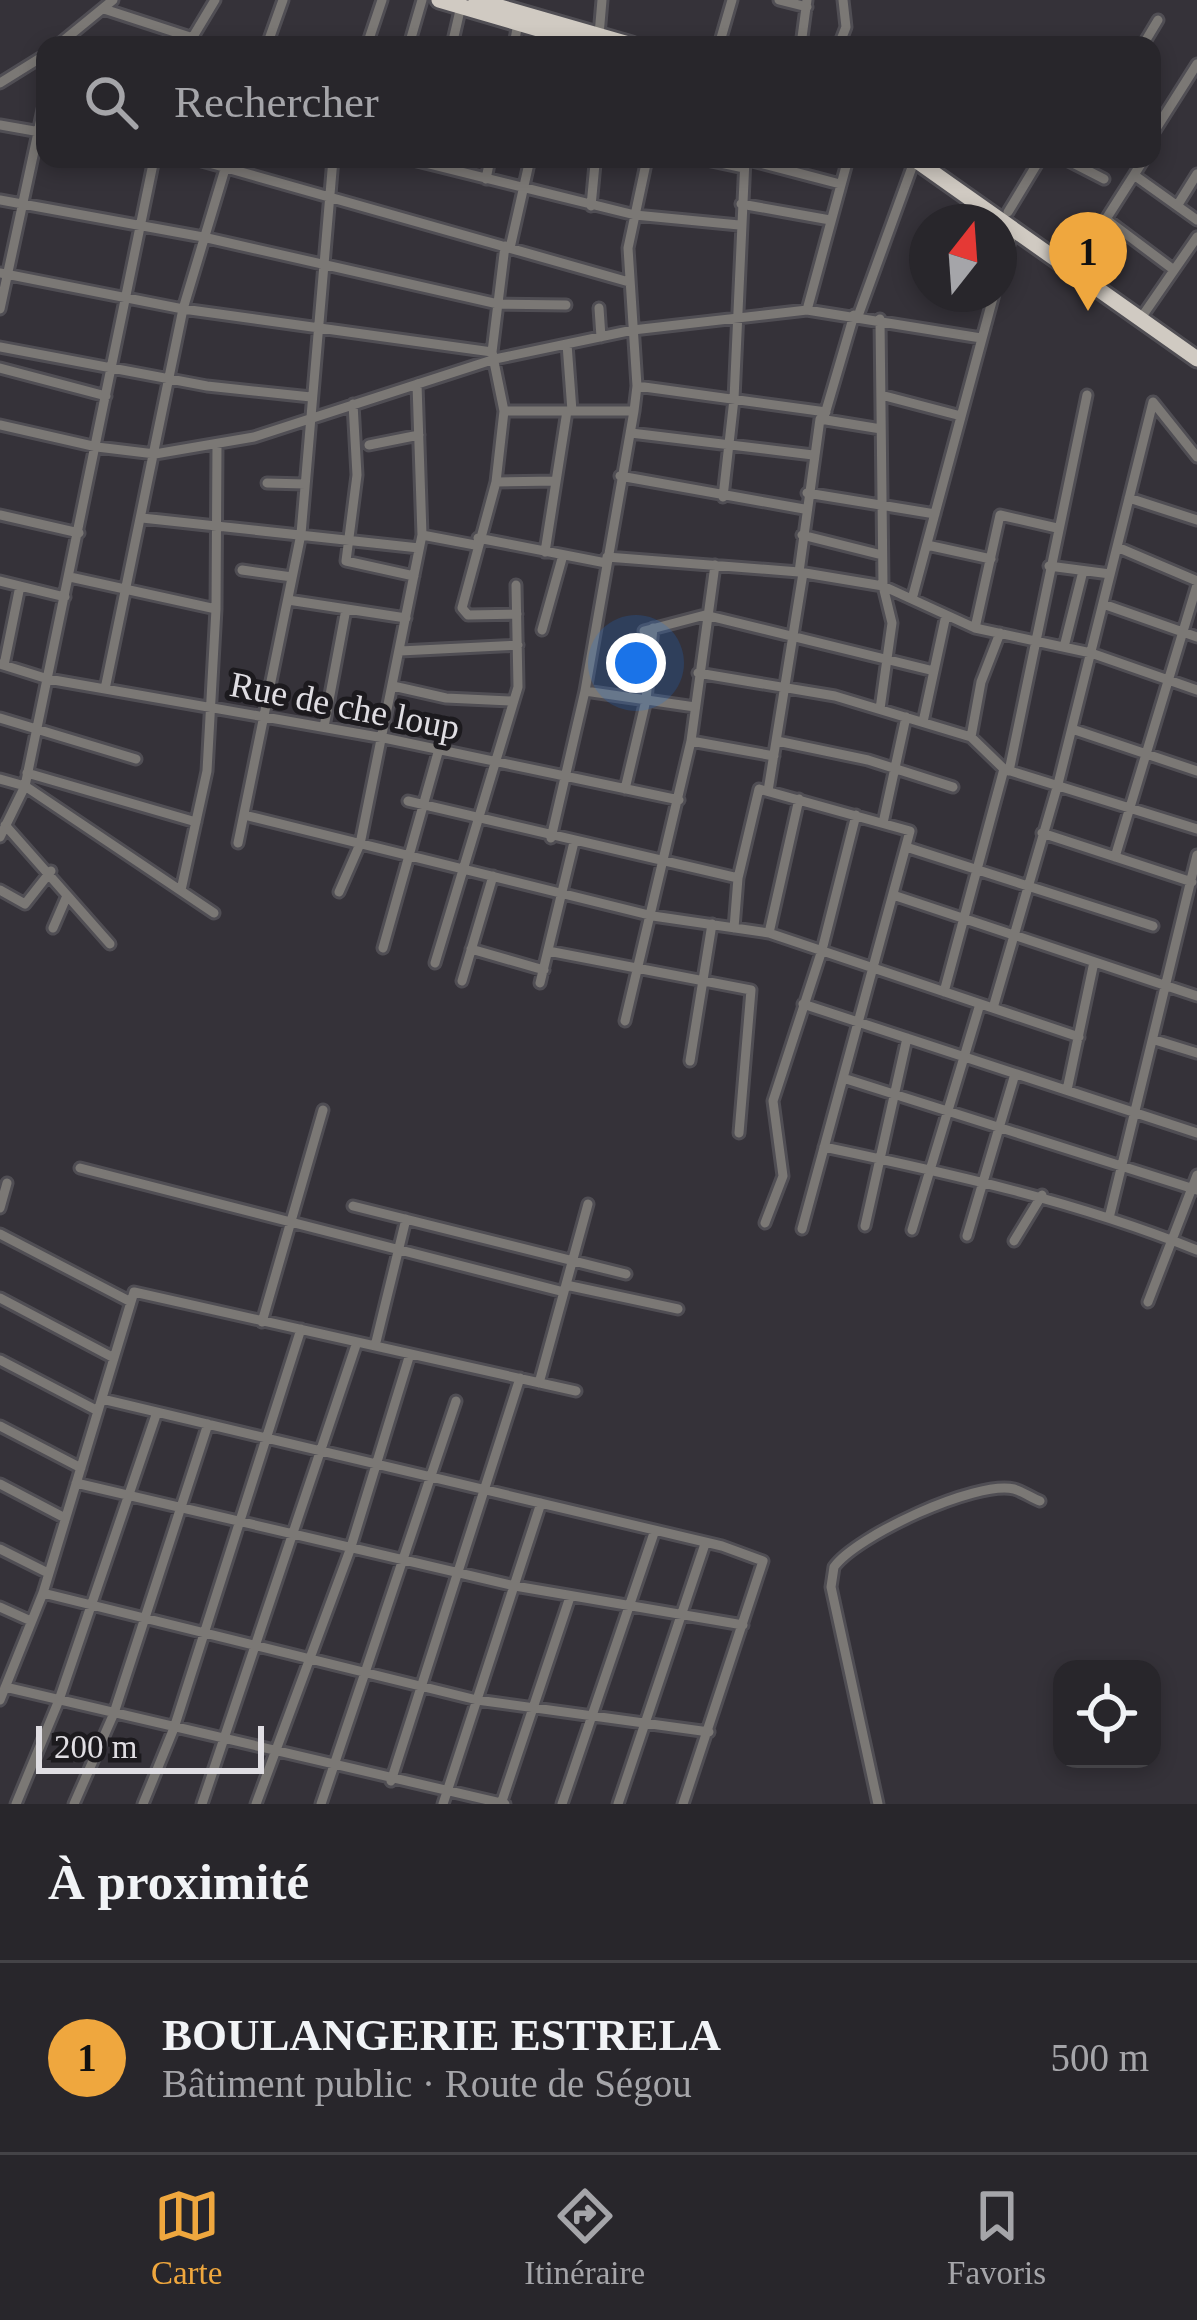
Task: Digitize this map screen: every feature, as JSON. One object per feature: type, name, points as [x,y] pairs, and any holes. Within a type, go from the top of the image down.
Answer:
[{"type":"highway","points":[[439,0],[520,12],[585,36]]},
{"type":"highway","points":[[520,12],[552,36]]},
{"type":"highway","points":[[928,168],[986,204]]},
{"type":"highway","points":[[945,168],[991,204]]},
{"type":"highway","points":[[1017,224],[1078,263],[1197,359]]},
{"type":"highway","points":[[1017,224],[1197,348]]},
{"type":"street","points":[[70,36],[112,0]]},
{"type":"street","points":[[192,36],[214,0]]},
{"type":"street","points":[[270,36],[283,0]]},
{"type":"street","points":[[370,36],[382,0]]},
{"type":"street","points":[[412,36],[422,0]]},
{"type":"street","points":[[597,36],[602,0]]},
{"type":"street","points":[[721,36],[732,0]]},
{"type":"street","points":[[779,0],[807,4],[802,36]]},
{"type":"street","points":[[842,0],[846,27],[842,36]]},
{"type":"street","points":[[456,36],[469,3]]},
{"type":"street","points":[[104,9],[176,36]]},
{"type":"street","points":[[1148,36],[1158,20]]},
{"type":"street","points":[[0,82],[36,63]]},
{"type":"street","points":[[1161,126],[1197,64]]},
{"type":"street","points":[[0,125],[36,131]]},
{"type":"street","points":[[0,309],[4,274],[36,156]]},
{"type":"street","points":[[110,944],[66,898],[51,871],[2,832],[26,780],[152,168]]},
{"type":"street","points":[[105,689],[183,309],[225,168]]},
{"type":"street","points":[[243,168],[629,282]]},
{"type":"street","points":[[238,843],[301,534],[332,168]]},
{"type":"street","points":[[448,168],[635,215],[739,225]]},
{"type":"street","points":[[486,179],[488,168]]},
{"type":"street","points":[[517,614],[463,613],[477,542],[496,482],[504,411],[494,356],[498,304],[528,168]]},
{"type":"street","points":[[591,206],[595,168]]},
{"type":"street","points":[[551,838],[585,691],[631,433],[637,386],[629,282],[645,168]]},
{"type":"street","points":[[723,497],[734,399],[744,168]]},
{"type":"street","points":[[770,168],[840,184]]},
{"type":"street","points":[[807,310],[845,168]]},
{"type":"street","points":[[768,791],[794,637],[804,509],[820,418],[825,416],[856,315],[911,168]]},
{"type":"street","points":[[1017,207],[1036,168]]},
{"type":"street","points":[[1083,168],[1104,179]]},
{"type":"street","points":[[1078,263],[1138,168]]},
{"type":"street","points":[[1177,206],[1197,174]]},
{"type":"street","points":[[1134,175],[1197,220]]},
{"type":"street","points":[[0,200],[203,237],[498,304],[566,305]]},
{"type":"street","points":[[741,204],[830,220]]},
{"type":"street","points":[[1106,219],[1174,270]]},
{"type":"street","points":[[1143,315],[1197,237]]},
{"type":"street","points":[[4,274],[183,309],[494,356]]},
{"type":"street","points":[[599,308],[601,337]]},
{"type":"street","points":[[0,425],[98,447],[155,454],[217,444],[310,418],[494,356],[633,330],[807,310],[981,338]]},
{"type":"street","points":[[912,599],[989,312]]},
{"type":"street","points":[[880,319],[883,586],[892,622],[880,710]]},
{"type":"street","points":[[545,552],[570,411],[567,344]]},
{"type":"street","points":[[0,347],[168,378],[311,397]]},
{"type":"street","points":[[0,368],[106,395]]},
{"type":"street","points":[[338,892],[360,844],[422,535],[417,384]]},
{"type":"street","points":[[637,386],[734,399],[881,429]]},
{"type":"street","points":[[881,395],[961,416]]},
{"type":"street","points":[[944,992],[1006,770],[1087,395]]},
{"type":"street","points":[[993,1008],[1058,784],[1153,402],[1197,457]]},
{"type":"street","points":[[353,404],[357,475],[350,565],[414,576]]},
{"type":"street","points":[[504,411],[634,411]]},
{"type":"street","points":[[631,433],[813,455]]},
{"type":"street","points":[[369,445],[419,435]]},
{"type":"street","points":[[181,890],[207,771],[216,608],[217,444]]},
{"type":"street","points":[[620,476],[804,509]]},
{"type":"street","points":[[496,482],[556,481]]},
{"type":"street","points":[[267,482],[305,484]]},
{"type":"street","points":[[807,493],[935,514]]},
{"type":"street","points":[[1129,498],[1197,520]]},
{"type":"street","points":[[0,515],[79,533]]},
{"type":"street","points":[[975,628],[1000,515],[1057,528]]},
{"type":"street","points":[[142,518],[419,548]]},
{"type":"street","points":[[422,535],[606,560],[801,572],[883,586],[975,628],[1091,653],[1197,691]]},
{"type":"street","points":[[802,536],[882,556]]},
{"type":"street","points":[[927,545],[991,559]]},
{"type":"street","points":[[1115,857],[1197,583],[1117,547]]},
{"type":"street","points":[[542,630],[563,555]]},
{"type":"street","points":[[626,1021],[691,741],[715,566]]},
{"type":"street","points":[[1049,566],[1110,574]]},
{"type":"street","points":[[242,570],[292,577]]},
{"type":"street","points":[[1064,647],[1083,571]]},
{"type":"street","points":[[70,577],[216,608]]},
{"type":"street","points":[[0,581],[65,597]]},
{"type":"street","points":[[2,665],[20,586]]},
{"type":"street","points":[[435,963],[518,688],[516,586]]},
{"type":"street","points":[[288,600],[406,618]]},
{"type":"street","points":[[1103,604],[1197,638]]},
{"type":"street","points":[[324,727],[346,609]]},
{"type":"street","points":[[625,789],[646,700],[649,630],[705,615],[934,671]]},
{"type":"street","points":[[923,722],[946,615]]},
{"type":"street","points":[[971,737],[981,682],[1000,634]]},
{"type":"street","points":[[400,651],[518,645]]},
{"type":"street","name":"Rue de che loup","points":[[2,665],[48,679],[384,738],[679,800]]},
{"type":"street","points":[[698,673],[880,710],[971,737],[1006,770],[1197,829]]},
{"type":"street","points":[[393,686],[446,698],[511,701]]},
{"type":"street","points":[[585,691],[695,707]]},
{"type":"street","points":[[883,824],[906,717]]},
{"type":"street","points":[[0,718],[136,759]]},
{"type":"street","points":[[1072,730],[1197,771]]},
{"type":"street","points":[[691,741],[774,756]]},
{"type":"street","points":[[777,741],[953,787]]},
{"type":"street","points":[[383,948],[439,749]]},
{"type":"street","points":[[0,779],[26,780],[196,822]]},
{"type":"street","points":[[26,780],[214,913]]},
{"type":"street","points":[[734,928],[738,878],[759,789],[910,831],[802,1228]]},
{"type":"street","points":[[769,933],[799,799]]},
{"type":"street","points":[[408,801],[738,878]]},
{"type":"street","points":[[244,815],[653,916],[769,933],[1079,1037]]},
{"type":"street","points":[[765,1223],[783,1176],[773,1101],[822,950],[856,815]]},
{"type":"street","points":[[1042,833],[1194,883]]},
{"type":"street","points":[[541,982],[574,842]]},
{"type":"street","points":[[906,847],[1028,882],[1153,926]]},
{"type":"street","points":[[1110,1214],[1169,987],[1197,855]]},
{"type":"street","points":[[0,890],[25,904],[51,871]]},
{"type":"street","points":[[462,981],[493,876]]},
{"type":"street","points":[[892,895],[1197,996]]},
{"type":"street","points":[[53,928],[66,898]]},
{"type":"street","points":[[690,1061],[712,924]]},
{"type":"street","points":[[1180,935],[1197,940]]},
{"type":"street","points":[[471,950],[544,970]]},
{"type":"street","points":[[548,951],[751,990],[739,1133]]},
{"type":"street","points":[[1067,1090],[1094,962]]},
{"type":"street","points":[[803,1004],[1197,1133]]},
{"type":"street","points":[[912,1230],[980,1004]]},
{"type":"street","points":[[865,1226],[907,1038]]},
{"type":"street","points":[[1155,1040],[1197,1053]]},
{"type":"street","points":[[968,1236],[1016,1073]]},
{"type":"street","points":[[843,1078],[1195,1189]]},
{"type":"street","points":[[262,1322],[323,1110]]},
{"type":"street","points":[[824,1147],[930,1172],[984,1179],[1110,1214],[1197,1250]]},
{"type":"street","points":[[80,1168],[399,1250],[565,1289],[678,1309]]},
{"type":"street","points":[[1148,1301],[1197,1174]]},
{"type":"street","points":[[0,1208],[7,1183]]},
{"type":"street","points":[[1015,1241],[1042,1196]]},
{"type":"street","points":[[539,1383],[588,1204]]},
{"type":"street","points":[[353,1206],[626,1274]]},
{"type":"street","points":[[375,1346],[406,1220]]},
{"type":"street","points":[[0,1234],[131,1302]]},
{"type":"street","points":[[0,1700],[43,1593],[134,1292],[576,1391]]},
{"type":"street","points":[[0,1298],[114,1358]]},
{"type":"street","points":[[143,1804],[174,1728],[301,1329]]},
{"type":"street","points":[[202,1804],[358,1342]]},
{"type":"street","points":[[256,1804],[350,1550],[410,1354]]},
{"type":"street","points":[[0,1360],[98,1411]]},
{"type":"street","points":[[391,1781],[520,1378]]},
{"type":"street","points":[[102,1399],[655,1530],[763,1561],[683,1804]]},
{"type":"street","points":[[321,1804],[456,1401]]},
{"type":"street","points":[[16,1804],[59,1700],[157,1412]]},
{"type":"street","points":[[74,1804],[114,1713],[184,1510],[208,1424]]},
{"type":"street","points":[[0,1426],[81,1468]]},
{"type":"street","points":[[76,1483],[514,1586],[742,1625]]},
{"type":"street","points":[[0,1484],[65,1518]]},
{"type":"street","points":[[878,1804],[830,1587],[834,1567],[902,1519],[959,1499],[1006,1488],[1040,1502]]},
{"type":"street","points":[[445,1799],[541,1503]]},
{"type":"street","points":[[562,1804],[655,1530]]},
{"type":"street","points":[[618,1804],[705,1544]]},
{"type":"street","points":[[0,1549],[48,1574]]},
{"type":"street","points":[[43,1593],[478,1700],[644,1727],[709,1732]]},
{"type":"street","points":[[4,1683],[391,1781],[445,1799],[502,1804],[570,1597]]},
{"type":"street","points":[[0,1607],[31,1621]]},
{"type":"place","name":"BOULANGERIE ESTRELA","points":[[1088,311]]}]
